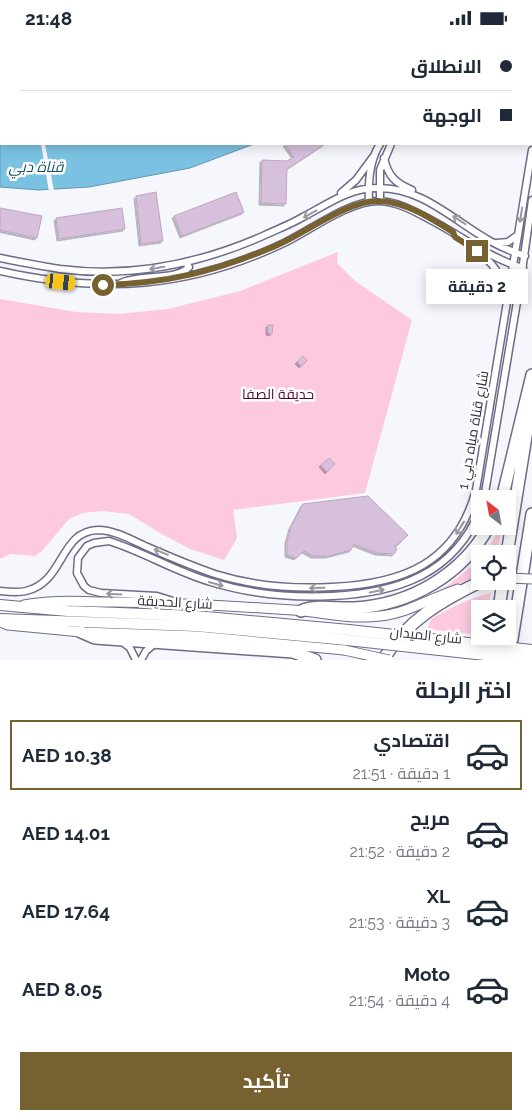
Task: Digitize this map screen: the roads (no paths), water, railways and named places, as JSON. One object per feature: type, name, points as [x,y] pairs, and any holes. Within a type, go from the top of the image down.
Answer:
[{"type":"highway","points":[[504,490],[532,375]]},
{"type":"highway","points":[[509,545],[532,399]]},
{"type":"highway","points":[[509,660],[532,514]]},
{"type":"highway","points":[[301,611],[314,607],[349,608],[373,606],[397,601],[413,595],[436,583],[456,567],[474,548],[483,535]]},
{"type":"highway","points":[[383,660],[396,640],[420,616],[471,587]]},
{"type":"highway","points":[[81,632],[95,639],[293,652],[315,660]]},
{"type":"highway","points":[[491,660],[493,645]]},
{"type":"main road","points":[[516,578],[532,579]]},
{"type":"main road","points":[[16,607],[47,603],[179,603],[315,612],[356,617],[387,615],[407,611],[455,589],[471,584]]},
{"type":"main road","name":"شارع الحديقة","points":[[0,605],[68,611],[195,616],[347,640]]},
{"type":"main road","points":[[0,621],[8,625],[81,632],[347,640],[389,660]]},
{"type":"main road","name":"شارع الحديقة","points":[[0,621],[196,627],[347,640]]},
{"type":"main road","name":"شارع الميدان","points":[[347,640],[532,650]]},
{"type":"main road","name":"شارع الميدان","points":[[347,640],[531,660]]},
{"type":"street","points":[[331,201],[356,180],[379,145]]},
{"type":"street","points":[[380,201],[380,170],[390,145]]},
{"type":"street","name":"شارع قناة مياه دبي 1","points":[[0,591],[28,591],[45,582],[57,568],[72,542],[87,532],[96,530],[115,533],[215,574],[278,587],[323,588],[367,585],[408,574],[437,555],[452,539],[468,514],[475,496],[532,150]]},
{"type":"street","points":[[369,202],[368,189],[373,157]]},
{"type":"street","points":[[384,158],[389,174],[403,186],[416,192],[490,241],[525,256]]},
{"type":"street","points":[[0,258],[59,269],[136,271],[186,263],[221,253],[302,218],[345,194],[379,188],[406,192],[423,198]]},
{"type":"street","name":"شارع قناة مياه دبي 1","points":[[486,490],[525,256],[532,200]]},
{"type":"street","points":[[0,271],[61,282],[118,285],[174,279],[210,271],[239,261],[290,240],[339,213],[358,205],[380,201],[410,208],[501,260],[523,268]]},
{"type":"street","points":[[453,232],[455,237],[490,261],[497,270],[504,287],[507,307]]},
{"type":"street","points":[[490,241],[502,243],[514,239],[518,235]]},
{"type":"street","points":[[118,285],[132,279],[157,277],[185,271],[189,267],[186,263]]},
{"type":"street","points":[[179,603],[162,597],[102,593],[89,590],[80,580],[77,573],[78,558],[87,546],[101,541],[108,541],[201,579],[238,589],[301,597],[363,594],[410,582],[427,573],[457,549],[471,529]]},
{"type":"street","points":[[120,641],[130,648],[136,660]]},
{"type":"street","points":[[141,660],[146,651],[156,642]]},
{"type":"water","name":"قناة دبي","points":[[0,145],[251,145],[190,168],[89,187],[39,190],[0,187]]},
{"type":"park label","name":"حديقة الصفا","points":[[278,394]]}]
